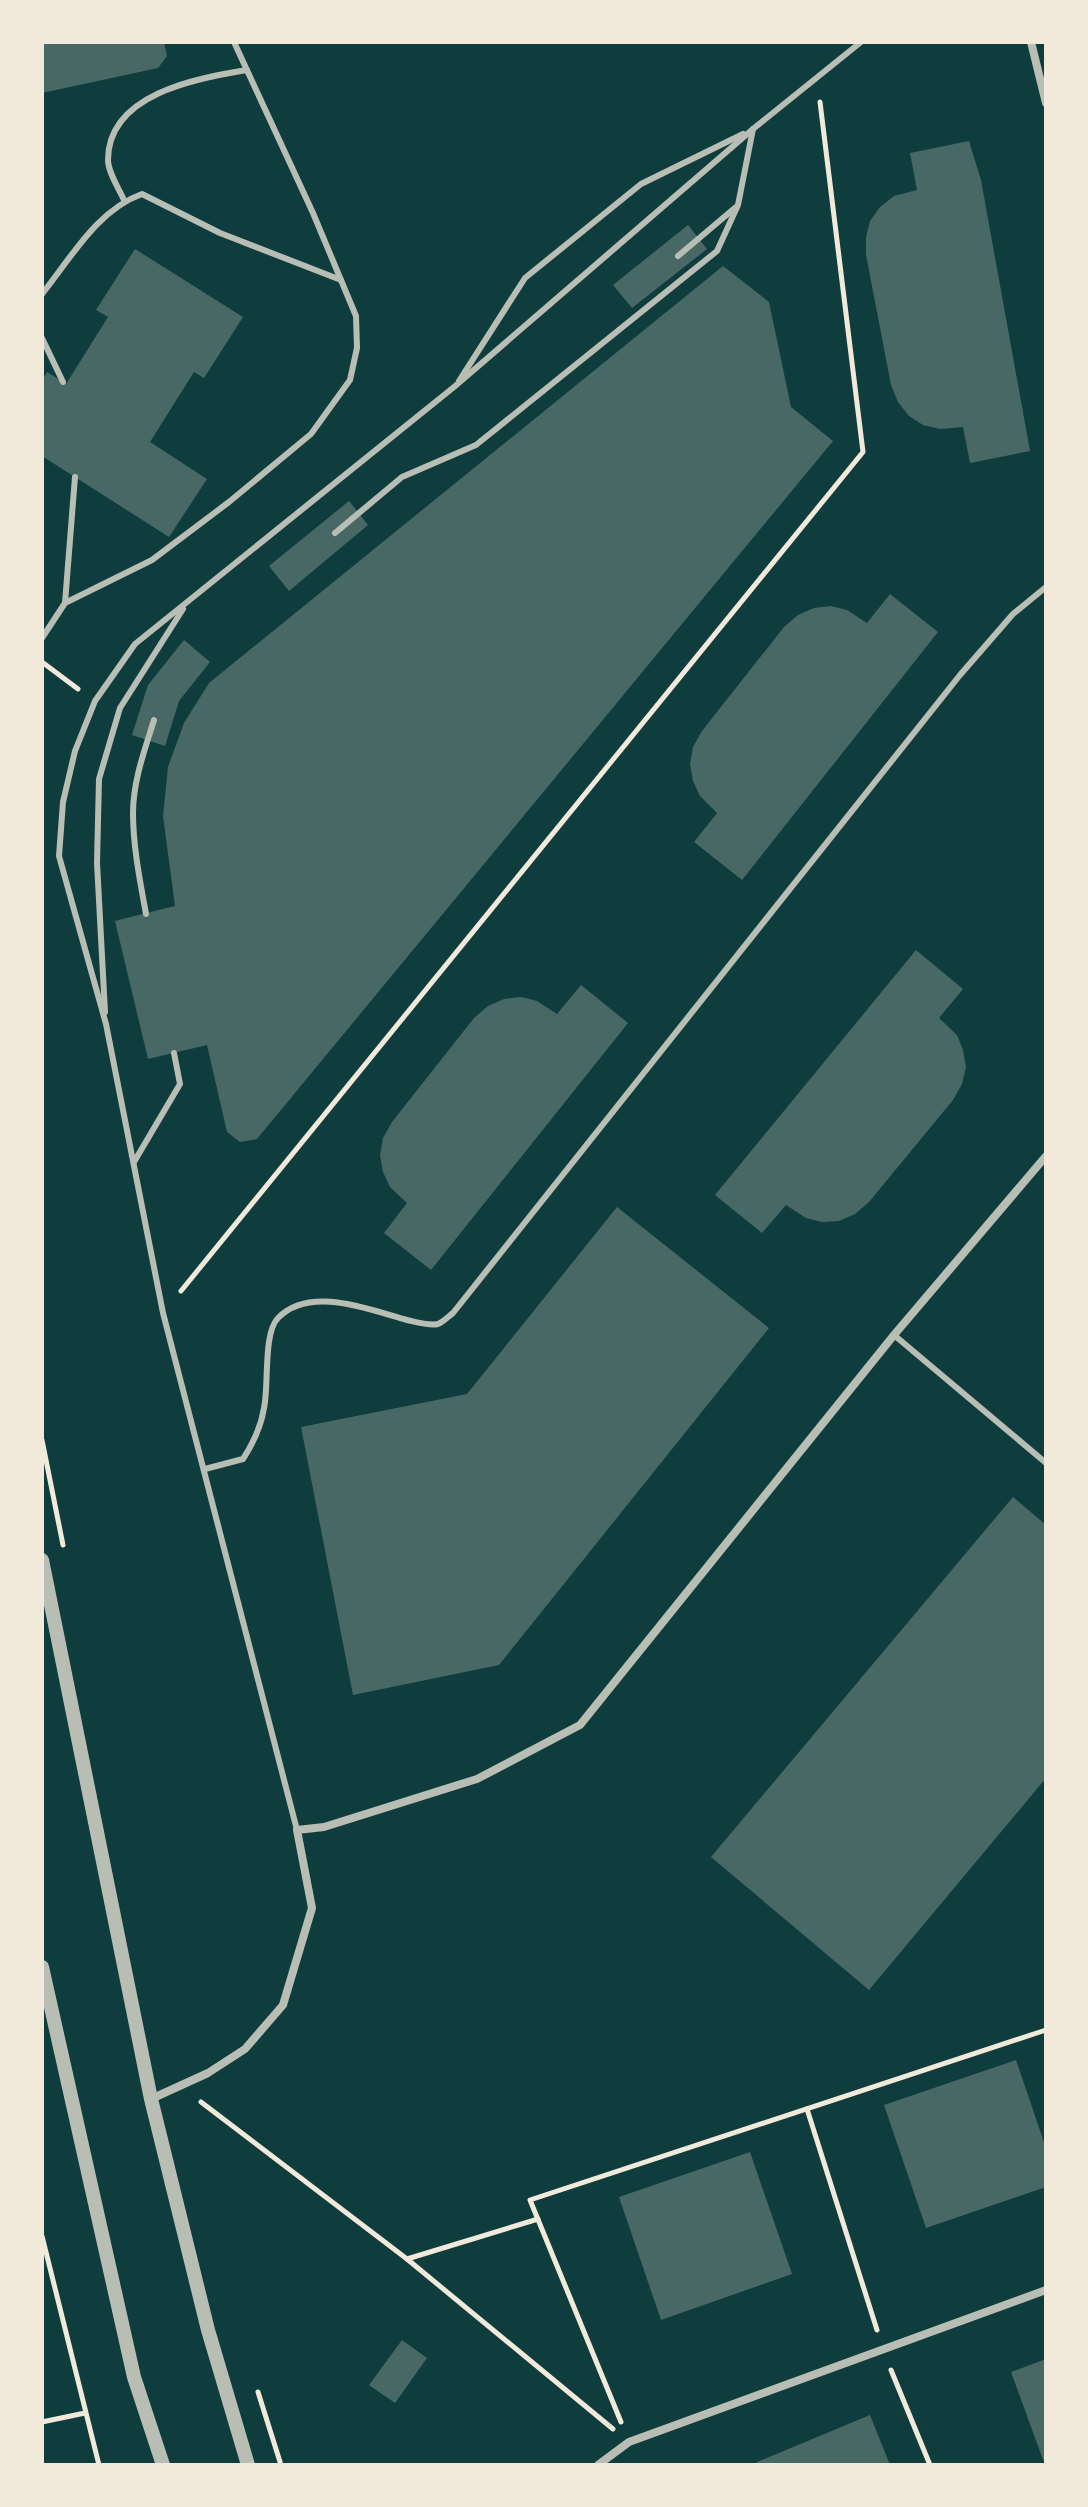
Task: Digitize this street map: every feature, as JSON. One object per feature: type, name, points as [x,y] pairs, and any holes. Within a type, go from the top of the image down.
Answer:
[{"type":"street","points":[[1031,42],[1046,103]]},
{"type":"street","points":[[151,2099],[208,2073],[245,2049],[283,2005],[312,1908],[297,1830],[324,1827],[477,1779],[580,1725],[894,1335],[1046,1156]]},
{"type":"street","points":[[42,1560],[151,2099],[208,2330],[248,2465]]},
{"type":"street","points":[[42,1967],[134,2377],[163,2465]]},
{"type":"street","points":[[598,2465],[629,2442],[1046,2290]]},
{"type":"lane","points":[[65,603],[152,560],[229,502],[311,434],[350,380],[357,348],[356,316],[234,42]]},
{"type":"lane","points":[[297,1830],[163,1313],[106,1024],[59,856],[63,802],[75,751],[95,701],[135,644],[454,387],[753,129],[861,42]]},
{"type":"lane","points":[[124,200],[108,162],[113,139],[122,120],[158,92],[202,78],[247,70]]},
{"type":"lane","points":[[335,533],[402,477],[476,445],[717,251],[738,205],[753,129]]},
{"type":"lane","points":[[454,387],[525,278],[641,184],[753,129]]},
{"type":"lane","points":[[42,294],[96,225],[124,200],[142,194],[220,233],[341,280]]},
{"type":"lane","points":[[678,256],[738,205]]},
{"type":"lane","points":[[42,338],[63,382]]},
{"type":"lane","points":[[42,638],[65,603],[75,477]]},
{"type":"lane","points":[[205,1469],[243,1459],[257,1436],[266,1396],[269,1344],[276,1319],[297,1304],[320,1302],[354,1306],[421,1323],[438,1324],[453,1313],[960,675],[1013,614],[1046,587]]},
{"type":"lane","points":[[106,1024],[97,863],[99,779],[120,708],[186,605]]},
{"type":"lane","points":[[146,914],[137,869],[133,811],[141,764],[154,720]]},
{"type":"lane","points":[[134,1162],[180,1084],[174,1053]]},
{"type":"lane","points":[[894,1335],[1046,1463]]},
{"type":"path","points":[[163,1313],[863,452],[817,77]]},
{"type":"path","points":[[42,662],[95,701]]},
{"type":"path","points":[[629,2442],[530,2200],[1046,2030]]},
{"type":"path","points":[[179,2086],[407,2259],[629,2442]]},
{"type":"path","points":[[807,2109],[883,2348],[930,2465]]},
{"type":"path","points":[[407,2259],[538,2219]]},
{"type":"path","points":[[42,2236],[99,2465]]},
{"type":"path","points":[[42,2422],[85,2413]]},
{"type":"building","points":[[42,42],[164,42],[167,56],[158,68],[42,93]]},
{"type":"building","points":[[969,141],[981,180],[1030,451],[970,463],[963,427],[940,429],[923,425],[909,416],[898,402],[891,385],[866,255],[870,221],[880,207],[894,196],[917,190],[910,153]]},
{"type":"building","points":[[688,225],[707,249],[632,308],[613,285]]},
{"type":"building","points":[[135,249],[243,317],[204,378],[194,372],[150,442],[207,479],[169,537],[42,456],[42,381],[47,372],[66,384],[108,317],[96,310]]},
{"type":"building","points":[[723,266],[769,302],[791,407],[833,441],[257,1139],[240,1142],[227,1132],[207,1045],[148,1059],[115,921],[175,906],[163,816],[168,767],[184,723],[209,683]]},
{"type":"building","points":[[349,501],[368,525],[289,591],[269,566]]},
{"type":"building","points":[[890,594],[938,632],[742,880],[694,842],[717,813],[700,796],[693,781],[690,764],[693,747],[702,731],[784,627],[798,615],[814,608],[831,606],[847,610],[867,623]]},
{"type":"building","points":[[184,640],[210,662],[179,701],[165,746],[132,735],[148,685]]},
{"type":"building","points":[[916,950],[963,989],[939,1018],[957,1035],[963,1050],[966,1067],[962,1084],[953,1100],[869,1202],[855,1214],[839,1221],[822,1222],[806,1218],[786,1205],[762,1233],[715,1195]]},
{"type":"building","points":[[581,985],[628,1023],[431,1270],[384,1233],[407,1203],[390,1187],[383,1172],[380,1155],[383,1138],[392,1122],[474,1018],[488,1006],[504,999],[521,997],[537,1001],[557,1014]]},
{"type":"building","points":[[617,1207],[769,1328],[499,1665],[353,1695],[301,1427],[467,1394]]},
{"type":"building","points":[[1013,1497],[1046,1525],[1046,1778],[869,1990],[711,1857]]},
{"type":"building","points":[[1016,2060],[1046,2148],[1046,2187],[926,2228],[884,2105]]},
{"type":"building","points":[[750,2152],[792,2274],[661,2320],[619,2197]]},
{"type":"building","points":[[402,2340],[427,2358],[395,2403],[369,2385]]},
{"type":"building","points":[[1046,2359],[1046,2465],[1045,2465],[1011,2372]]},
{"type":"building","points":[[870,2415],[890,2465],[758,2465],[757,2462]]}]
